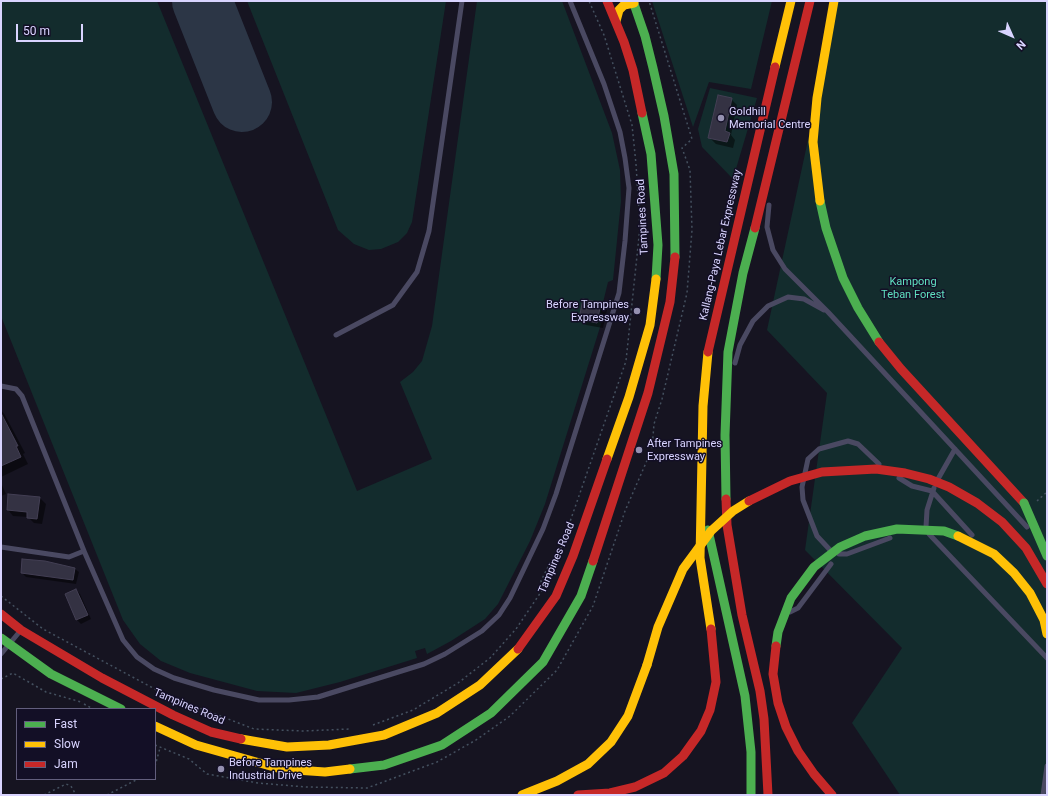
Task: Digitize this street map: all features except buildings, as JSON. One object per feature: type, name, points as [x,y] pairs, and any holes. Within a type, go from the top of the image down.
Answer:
[{"type":"main road","name":"Tampines Road","points":[[1,614],[21,630],[141,699],[205,729],[252,742],[287,747],[329,745],[384,735],[437,713],[480,685],[523,644],[556,596],[573,556],[629,397],[650,325],[658,245],[656,198],[651,154],[633,70],[616,21],[607,1]]},
{"type":"main road","name":"Kallang-Paya Lebar Expressway","points":[[702,498],[703,406],[708,354],[790,1]]},
{"type":"main road","points":[[768,795],[764,719],[760,691],[738,590],[727,525],[725,435],[728,352],[743,273],[771,167],[810,1]]},
{"type":"main road","points":[[834,1],[816,98],[813,142],[821,206],[826,228],[843,278],[858,308],[878,339],[901,369],[1045,526]]},
{"type":"main road","points":[[156,726],[196,745],[281,769],[325,772],[384,765],[442,745],[485,717],[543,662],[581,596],[648,393],[670,302],[676,252],[674,174],[645,36],[634,2],[624,5],[619,10],[616,21]]},
{"type":"main road","points":[[522,795],[557,781],[588,764],[611,742],[628,716],[647,665],[658,627],[683,569],[711,531],[733,511],[758,495],[790,481],[822,472],[852,469],[876,469],[905,473],[949,487],[977,503],[1002,522],[1026,548],[1047,584]]},
{"type":"main road","points":[[702,498],[724,608],[735,650],[748,719],[751,795]]},
{"type":"main road","points":[[578,795],[610,793],[635,787],[664,773],[688,750],[701,731],[710,710],[716,682],[714,649],[700,558],[702,498]]},
{"type":"main road","points":[[1024,503],[1047,556]]},
{"type":"main road","points":[[832,795],[802,757],[786,728],[778,703],[773,674],[778,632],[791,598],[814,568],[840,547],[865,536],[897,529],[944,531],[967,539],[994,554],[1014,573],[1030,593],[1044,620],[1047,634]]},
{"type":"main road","points":[[1,638],[51,674],[119,708]]},
{"type":"lane","points":[[336,335],[393,305],[417,272],[429,231],[462,1]]},
{"type":"lane","points":[[1,386],[16,389],[22,396],[84,551],[123,640],[137,657],[154,669],[174,678],[214,690],[258,700],[289,700],[318,696],[424,664],[445,654],[482,631],[499,614],[510,598],[543,529],[556,494],[619,293],[629,188],[620,132],[604,84],[570,1]]},
{"type":"lane","points":[[771,167],[767,227],[772,250],[785,269],[828,312],[1044,545]]},
{"type":"lane","points":[[727,389],[740,345],[753,321],[768,306],[788,297],[804,299],[828,312]]},
{"type":"lane","points":[[926,525],[846,554],[839,554],[831,551],[817,536],[803,500],[802,487],[808,459],[819,449],[848,441],[858,444],[878,463],[902,481],[912,486],[932,491],[1047,620]]},
{"type":"lane","points":[[955,448],[932,491],[927,510],[926,525],[931,538],[1047,658]]},
{"type":"lane","points":[[1,547],[69,556],[84,551]]},
{"type":"lane","points":[[783,612],[790,612],[798,608],[823,573],[839,554]]},
{"type":"lane","points":[[1,654],[21,630]]},
{"type":"lane","points":[[1043,795],[1047,766]]},
{"type":"path","points":[[370,726],[413,710],[458,683],[490,658],[516,629],[543,589],[541,581],[550,562],[558,559],[626,361],[640,227],[632,125],[604,35],[589,1]]},
{"type":"path","points":[[649,1],[692,139],[682,148]]},
{"type":"path","points":[[1,596],[43,628],[166,695],[254,729],[303,731],[356,729]]},
{"type":"path","points":[[1,679],[13,673],[46,692],[81,702],[91,708]]},
{"type":"path","points":[[156,745],[189,759],[207,774],[258,783]]},
{"type":"path","points":[[156,762],[160,747]]},
{"type":"path","points":[[108,795],[136,780]]},
{"type":"path","points":[[44,795],[66,784],[71,786],[76,795]]},
{"type":"green space","points":[[1,1],[157,1],[357,491],[432,459],[400,382],[413,372],[422,361],[432,326],[477,1],[562,1],[612,133],[620,170],[621,201],[613,280],[608,282],[599,319],[601,324],[545,504],[530,541],[498,604],[485,619],[451,641],[427,654],[425,648],[415,651],[417,658],[340,682],[296,693],[257,691],[190,673],[161,661],[140,644],[123,620],[1,316]]},
{"type":"green space","points":[[247,1],[446,1],[412,222],[407,233],[398,242],[381,249],[369,250],[354,244],[338,230]]},
{"type":"green space","points":[[652,1],[772,1],[751,89],[709,82],[693,127]]},
{"type":"green space","name":"Kampong Teban Forest","points":[[838,1],[1047,1],[1047,795],[900,795],[852,723],[902,648],[805,550],[827,393],[767,330]]},
{"type":"green space","points":[[710,88],[757,98],[733,179],[702,147],[698,129]]},
{"type":"runway","points":[[202,1],[242,102]]},
{"type":"traffic: fast","points":[[633,1],[645,36],[653,68],[664,116],[674,174],[675,257]]},
{"type":"traffic: fast","points":[[642,113],[651,154],[658,245],[656,279]]},
{"type":"traffic: fast","points":[[820,201],[826,228],[843,278],[858,308],[879,342]]},
{"type":"traffic: fast","points":[[726,499],[725,435],[728,352],[743,273],[755,228]]},
{"type":"traffic: fast","points":[[1024,503],[1047,556]]},
{"type":"traffic: fast","points":[[776,646],[778,632],[791,598],[814,567],[840,547],[865,536],[897,529],[944,531],[958,536]]},
{"type":"traffic: fast","points":[[708,530],[745,696],[751,752],[751,795]]},
{"type":"traffic: fast","points":[[350,769],[384,765],[442,745],[491,713],[543,662],[581,596],[593,561]]},
{"type":"traffic: fast","points":[[1,638],[51,674],[119,708]]},
{"type":"traffic: slow","points":[[775,67],[791,1]]},
{"type":"traffic: slow","points":[[820,201],[813,142],[817,98],[834,1]]},
{"type":"traffic: slow","points":[[616,21],[619,10],[624,5],[634,3]]},
{"type":"traffic: slow","points":[[607,459],[629,397],[650,325],[656,279]]},
{"type":"traffic: slow","points":[[708,352],[703,406],[700,558],[711,629]]},
{"type":"traffic: slow","points":[[647,665],[658,627],[683,569],[711,531],[733,511],[749,501]]},
{"type":"traffic: slow","points":[[958,536],[994,554],[1014,573],[1030,593],[1044,620],[1047,634]]},
{"type":"traffic: slow","points":[[241,739],[287,747],[329,745],[384,735],[437,713],[480,685],[518,649]]},
{"type":"traffic: slow","points":[[522,795],[557,781],[588,764],[611,742],[628,716],[647,665]]},
{"type":"traffic: slow","points":[[156,726],[196,745],[281,769],[325,772],[350,769]]},
{"type":"traffic: jam","points":[[607,1],[624,42],[633,70],[642,113]]},
{"type":"traffic: jam","points":[[755,228],[810,1]]},
{"type":"traffic: jam","points":[[708,352],[775,67]]},
{"type":"traffic: jam","points":[[593,561],[648,393],[670,302],[675,257]]},
{"type":"traffic: jam","points":[[879,342],[901,369],[1024,503]]},
{"type":"traffic: jam","points":[[518,649],[556,596],[573,556],[607,459]]},
{"type":"traffic: jam","points":[[749,501],[790,481],[822,472],[876,469],[905,473],[929,479],[949,487],[977,503],[1002,522],[1026,548],[1047,584]]},
{"type":"traffic: jam","points":[[726,499],[727,525],[742,615],[760,691],[764,719],[768,795]]},
{"type":"traffic: jam","points":[[1,614],[21,630],[102,678],[173,715],[211,732],[241,739]]},
{"type":"traffic: jam","points":[[578,795],[610,793],[635,787],[664,773],[683,756],[701,731],[710,710],[716,682],[711,629]]},
{"type":"traffic: jam","points":[[776,646],[773,674],[778,703],[786,727],[798,751],[814,774],[832,795]]},
{"type":"place","name":"Goldhill Memorial Centre","points":[[721,118]]},
{"type":"place","name":"Before Tampines Expressway","points":[[637,311]]},
{"type":"place","name":"After Tampines Expressway","points":[[639,450]]},
{"type":"place","name":"Before Tampines Industrial Drive","points":[[221,769]]}]
